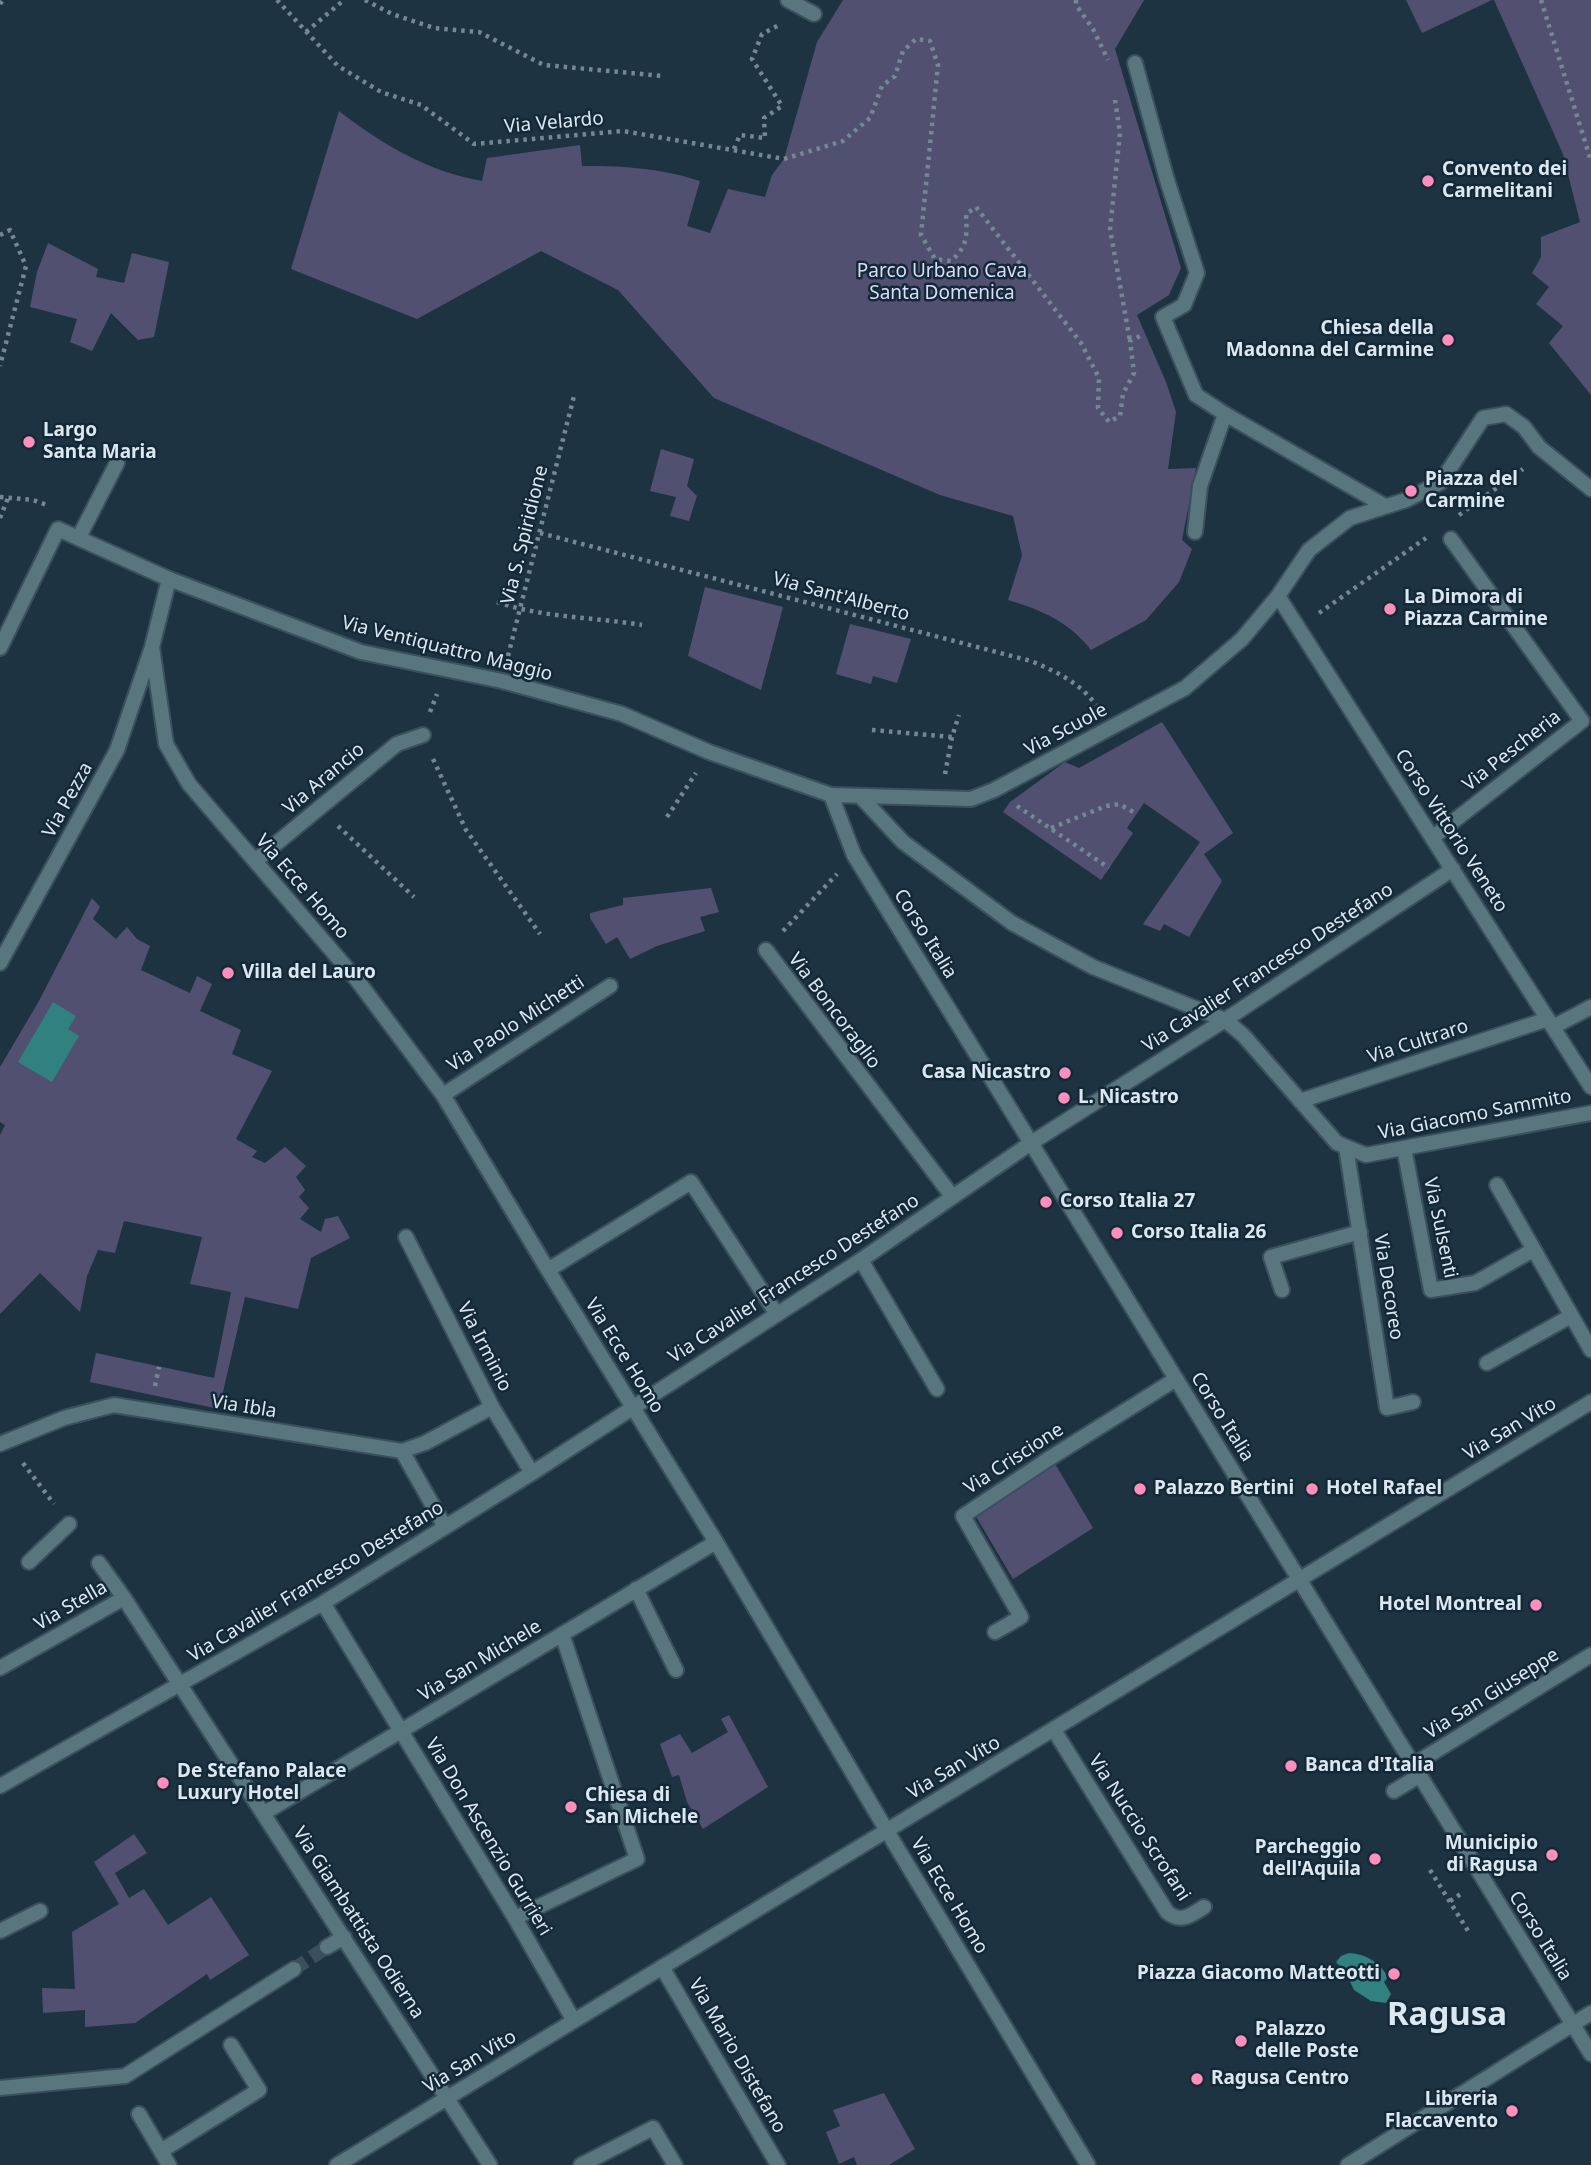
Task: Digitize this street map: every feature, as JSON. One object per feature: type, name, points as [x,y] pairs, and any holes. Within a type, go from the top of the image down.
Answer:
[{"type":"street","points":[[793,3],[814,14]]},
{"type":"street","points":[[1135,63],[1167,180],[1198,273],[1184,305],[1163,317],[1196,395],[1385,506]]},
{"type":"street","points":[[1195,532],[1200,486],[1225,414]]},
{"type":"street","name":"Via Scuole","points":[[831,795],[971,799],[994,790],[1185,688],[1242,639],[1278,596],[1309,550],[1350,518],[1406,500],[1441,482],[1483,418],[1506,414],[1524,428],[1539,447],[1591,489]]},
{"type":"street","points":[[79,537],[117,463]]},
{"type":"street","points":[[0,648],[58,529]]},
{"type":"street","name":"Via Ventiquattro Maggio","points":[[58,529],[169,579],[361,652],[502,681],[622,714],[709,752],[831,795]]},
{"type":"street","name":"Via Pescheria","points":[[1432,838],[1582,721],[1451,539]]},
{"type":"street","name":"Via Ecce Homo","points":[[169,579],[152,647],[166,744],[189,784],[357,980],[443,1095],[716,1542],[1088,2165]]},
{"type":"street","name":"Corso Vittorio Veneto","points":[[1278,596],[1591,1087]]},
{"type":"street","name":"Via Pezza","points":[[0,963],[117,750],[152,647]]},
{"type":"street","name":"Via Arancio","points":[[255,861],[397,744],[423,735]]},
{"type":"street","name":"Corso Italia","points":[[831,795],[854,855],[1591,2054]]},
{"type":"street","points":[[862,797],[903,842],[1012,923],[1093,967],[1225,1020],[1243,1035],[1337,1143],[1346,1147]]},
{"type":"street","name":"Via Cavalier Francesco Destefano","points":[[0,1786],[181,1686],[323,1603],[445,1527],[861,1260],[1031,1143],[1225,1020],[1453,869]]},
{"type":"street","name":"Via Boncoraglio","points":[[765,950],[952,1196]]},
{"type":"street","name":"Via Paolo Michetti","points":[[443,1095],[610,986]]},
{"type":"street","name":"Via Cultraro","points":[[1300,1101],[1551,1023],[1591,1007]]},
{"type":"street","name":"Via Giacomo Sammito","points":[[1346,1147],[1366,1155],[1591,1114]]},
{"type":"street","name":"Via Decoreo","points":[[1346,1147],[1387,1408],[1413,1402]]},
{"type":"street","name":"Via Sulsenti","points":[[1404,1148],[1431,1290],[1475,1283],[1533,1250]]},
{"type":"street","points":[[548,1270],[691,1182],[776,1313]]},
{"type":"street","points":[[1497,1185],[1591,1350]]},
{"type":"street","points":[[1282,1290],[1271,1257],[1360,1232]]},
{"type":"street","name":"Via Irminio","points":[[406,1237],[492,1407],[532,1472]]},
{"type":"street","points":[[861,1260],[937,1389]]},
{"type":"street","points":[[1488,1363],[1571,1316]]},
{"type":"street","name":"Via Criscione","points":[[995,1632],[1021,1617],[963,1516],[1176,1379]]},
{"type":"street","name":"Via San Vito","points":[[337,2165],[1591,1402]]},
{"type":"street","name":"Via Ibla","points":[[3,1443],[64,1418],[114,1405],[402,1451]]},
{"type":"street","points":[[445,1527],[402,1451],[425,1443],[492,1407]]},
{"type":"street","points":[[29,1562],[69,1524]]},
{"type":"street","name":"Via San Michele","points":[[264,1813],[716,1542]]},
{"type":"street","name":"Via Giambattista Odierna","points":[[99,1563],[264,1813],[490,2165]]},
{"type":"street","points":[[636,1589],[676,1670]]},
{"type":"street","name":"Via Stella","points":[[0,1668],[124,1598]]},
{"type":"street","name":"Via Don Ascenzio Gurrieri","points":[[323,1603],[574,2021]]},
{"type":"street","points":[[515,1919],[637,1859],[562,1634]]},
{"type":"street","name":"Via San Giuseppe","points":[[1394,1791],[1416,1770],[1591,1655]]},
{"type":"street","name":"Via Nuccio Scrofani","points":[[1054,1730],[1167,1912],[1176,1918],[1182,1918],[1205,1907]]},
{"type":"street","points":[[0,1931],[40,1911]]},
{"type":"street","points":[[327,1947],[344,1937]]},
{"type":"street","name":"Via Mario Distefano","points":[[662,1967],[778,2165]]},
{"type":"street","points":[[0,2088],[125,2076],[294,1969]]},
{"type":"street","points":[[1348,2165],[1591,2013]]},
{"type":"street","points":[[161,2151],[259,2090],[231,2045]]},
{"type":"street","points":[[139,2113],[169,2165]]},
{"type":"street","points":[[581,2165],[653,2128],[675,2165]]},
{"type":"path","name":"Via Velardo","points":[[277,0],[338,66],[381,92],[421,105],[474,144],[623,131],[784,159],[843,141],[870,117],[882,86],[895,76],[903,51],[916,39],[930,41],[938,65],[921,234],[935,259],[951,261],[962,252],[967,236],[966,214],[976,207],[1081,343],[1099,378],[1098,408],[1109,422],[1120,416],[1123,394],[1134,373],[1130,341]]},
{"type":"path","points":[[306,32],[344,0]]},
{"type":"path","points":[[365,0],[392,14],[433,27],[479,32],[544,65],[663,76]]},
{"type":"path","points":[[1076,0],[1076,5],[1108,57],[1110,70]]},
{"type":"path","points":[[1541,0],[1591,161]]},
{"type":"path","points":[[734,149],[740,135],[765,138],[764,118],[782,106],[752,59],[762,34],[791,19],[793,3]]},
{"type":"path","points":[[1114,95],[1120,133],[1110,229],[1130,341],[1150,331]]},
{"type":"path","points":[[0,235],[10,230],[26,266],[0,366]]},
{"type":"path","name":"Via S. Spiridione","points":[[502,681],[574,396]]},
{"type":"path","points":[[1453,520],[1520,473]]},
{"type":"path","points":[[0,497],[33,500],[56,509],[58,529]]},
{"type":"path","points":[[0,518],[8,498]]},
{"type":"path","name":"Via Sant'Alberto","points":[[540,533],[1031,662],[1063,674],[1086,691],[1112,727]]},
{"type":"path","points":[[1298,627],[1430,535]]},
{"type":"path","points":[[497,603],[520,610],[642,625]]},
{"type":"path","points":[[445,668],[423,735],[466,830],[540,934]]},
{"type":"path","points":[[941,797],[952,737],[960,715]]},
{"type":"path","points":[[872,730],[952,737]]},
{"type":"path","points":[[667,817],[709,752]]},
{"type":"path","points":[[1010,802],[1109,868]]},
{"type":"path","points":[[1050,829],[1106,806],[1119,804],[1137,814]]},
{"type":"path","points":[[320,808],[414,897]]},
{"type":"path","name":"Via Boncoraglio","points":[[765,950],[854,855]]},
{"type":"path","points":[[153,1395],[159,1367]]},
{"type":"path","points":[[3,1443],[69,1524]]},
{"type":"path","points":[[1430,1870],[1470,1934]]},
{"type":"green space","name":"Parco Urbano Cava Santa Domenica","points":[[843,0],[1144,0],[1115,49],[1181,268],[1169,295],[1137,315],[1176,412],[1168,469],[1196,468],[1182,540],[1192,549],[1179,582],[1146,620],[1091,650],[1074,632],[1054,618],[1008,600],[1022,555],[1013,516],[940,495],[714,398],[618,290],[541,251],[417,319],[291,269],[339,111],[406,155],[443,171],[482,181],[487,158],[580,145],[582,166],[642,169],[700,181],[687,226],[710,233],[728,189],[765,197],[772,175],[784,159],[817,42]]},
{"type":"green space","points":[[1406,0],[1492,0],[1422,33]]},
{"type":"green space","points":[[1494,0],[1591,0],[1591,395],[1549,343],[1563,326],[1536,304],[1549,287],[1532,273],[1541,257],[1541,237],[1580,222],[1563,154]]},
{"type":"green space","points":[[48,243],[98,269],[96,277],[124,283],[132,253],[169,262],[154,337],[138,340],[111,313],[92,351],[70,342],[77,319],[30,307],[37,272]]},
{"type":"green space","points":[[661,449],[694,459],[687,486],[697,496],[689,521],[670,516],[676,497],[650,491]]},
{"type":"green space","points":[[705,587],[783,607],[761,690],[688,656]]},
{"type":"green space","points":[[850,624],[911,639],[897,683],[873,676],[871,684],[836,674]]},
{"type":"green space","points":[[1162,722],[1233,833],[1204,854],[1222,881],[1189,937],[1164,924],[1160,931],[1143,924],[1200,842],[1144,803],[1127,828],[1133,833],[1101,880],[1003,812],[1010,802],[1065,762],[1079,768]]},
{"type":"green space","points":[[711,888],[719,912],[700,917],[705,931],[657,946],[630,959],[617,937],[606,944],[590,918],[590,913],[623,905],[623,898]]},
{"type":"green space","points":[[92,898],[100,907],[93,919],[116,939],[127,927],[137,939],[150,946],[141,970],[190,993],[197,976],[212,984],[200,1011],[241,1030],[232,1054],[272,1071],[236,1139],[257,1151],[252,1157],[265,1163],[285,1147],[306,1166],[296,1177],[305,1190],[299,1197],[309,1208],[300,1219],[321,1232],[325,1219],[338,1216],[350,1238],[311,1258],[298,1309],[245,1297],[219,1409],[90,1382],[96,1353],[214,1378],[231,1292],[190,1284],[202,1237],[124,1221],[115,1253],[98,1250],[87,1276],[80,1312],[40,1273],[0,1314],[0,1135],[5,1125],[0,1122],[0,1067],[39,1001]]},
{"type":"green space","points":[[1054,1462],[1093,1528],[1013,1579],[974,1513]]},
{"type":"green space","points":[[729,1715],[768,1787],[703,1829],[687,1802],[679,1775],[672,1777],[660,1744],[680,1734],[692,1753],[728,1732],[721,1719]]},
{"type":"green space","points":[[134,1834],[147,1853],[115,1873],[129,1898],[144,1889],[168,1925],[211,1897],[249,1955],[210,1980],[207,1974],[135,2023],[85,2027],[85,2010],[43,2013],[42,1988],[75,1989],[72,1932],[119,1904],[94,1862]]},
{"type":"green space","points":[[884,2093],[915,2149],[889,2165],[857,2165],[854,2157],[839,2164],[826,2132],[840,2126],[833,2110]]},
{"type":"shaded area","points":[[53,1002],[76,1016],[68,1029],[79,1036],[52,1082],[18,1062]]},
{"type":"shaded area","points":[[1349,1953],[1366,1957],[1376,1963],[1388,1977],[1384,1982],[1391,1994],[1386,2003],[1371,2001],[1354,1990],[1346,1973],[1336,1962]]},
{"type":"tunnel","points":[[294,1969],[327,1947]]},
{"type":"place","name":"Convento dei Carmelitani","points":[[1428,181]]},
{"type":"place","name":"Chiesa della Madonna del Carmine","points":[[1448,340]]},
{"type":"place","name":"Largo Santa Maria","points":[[29,442]]},
{"type":"place","name":"Piazza del Carmine","points":[[1411,491]]},
{"type":"place","name":"La Dimora di Piazza Carmine","points":[[1390,609]]},
{"type":"place","name":"Villa del Lauro","points":[[228,973]]},
{"type":"place","name":"Casa Nicastro","points":[[1065,1073]]},
{"type":"place","name":"L. Nicastro","points":[[1064,1098]]},
{"type":"place","name":"Corso Italia 27","points":[[1046,1202]]},
{"type":"place","name":"Corso Italia 26","points":[[1117,1233]]},
{"type":"place","name":"Palazzo Bertini","points":[[1140,1489]]},
{"type":"place","name":"Hotel Rafael","points":[[1312,1489]]},
{"type":"place","name":"Hotel Montreal","points":[[1536,1605]]},
{"type":"place","name":"Banca d'Italia","points":[[1291,1766]]},
{"type":"place","name":"De Stefano Palace Luxury Hotel","points":[[163,1783]]},
{"type":"place","name":"Chiesa di San Michele","points":[[571,1807]]},
{"type":"place","name":"Municipio di Ragusa","points":[[1552,1855]]},
{"type":"place","name":"Parcheggio dell'Aquila","points":[[1375,1859]]},
{"type":"place","name":"Piazza Giacomo Matteotti","points":[[1394,1974]]},
{"type":"place","name":"Palazzo delle Poste","points":[[1241,2041]]},
{"type":"place","name":"Ragusa Centro","points":[[1197,2079]]},
{"type":"place","name":"Libreria Flaccavento","points":[[1512,2111]]},
{"type":"district","name":"Ragusa","points":[[1447,2016]]}]
